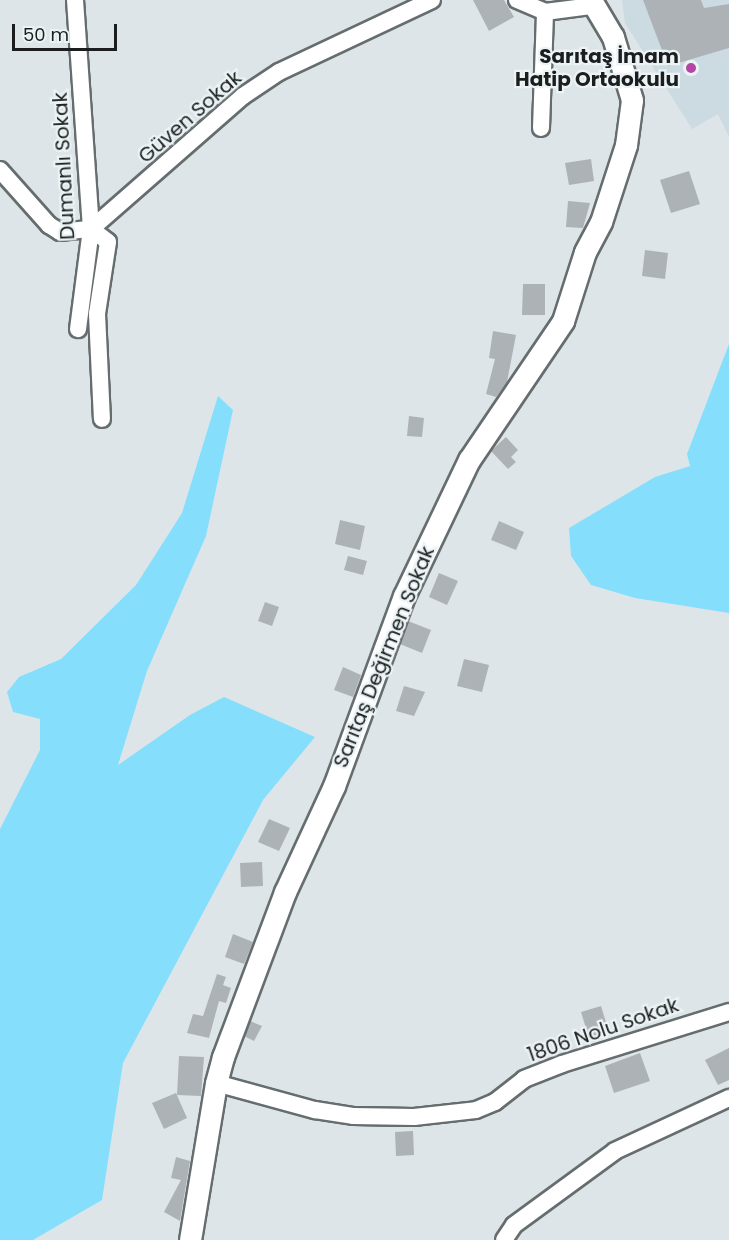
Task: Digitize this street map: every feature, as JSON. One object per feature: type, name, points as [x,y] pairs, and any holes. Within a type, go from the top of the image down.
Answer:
[{"type":"street","name":"Dumanlı Sokak","points":[[75,0],[91,229],[78,329]]},
{"type":"street","name":"Güven Sokak","points":[[91,229],[252,90],[279,72],[432,0]]},
{"type":"street","points":[[517,0],[545,12],[591,3]]},
{"type":"street","name":"Sarıtaş Değirmen Sokak","points":[[190,1240],[216,1083],[285,892],[334,786],[404,596],[469,460],[563,321],[585,252],[601,222],[626,145],[632,100],[613,37],[591,3]]},
{"type":"street","points":[[541,128],[545,12]]},
{"type":"street","points":[[0,170],[49,225],[60,232],[91,229],[108,242],[97,314],[102,419]]},
{"type":"street","name":"1806 Nolu Sokak","points":[[216,1083],[315,1110],[353,1116],[414,1117],[476,1110],[495,1102],[524,1079],[562,1064],[729,1012]]},
{"type":"street","points":[[504,1240],[514,1225],[615,1151],[729,1098]]},
{"type":"shaded area","name":"Sarıtaş İmam Hatip Ortaokulu","points":[[622,0],[729,0],[729,137],[718,114],[692,129],[625,23]]},
{"type":"shaded area","points":[[729,344],[729,613],[635,598],[591,585],[571,556],[569,528],[655,477],[690,466],[687,454]]},
{"type":"shaded area","points":[[218,396],[233,410],[206,536],[147,671],[118,765],[190,715],[224,697],[315,737],[263,800],[123,1063],[102,1200],[33,1240],[0,1240],[0,829],[40,750],[40,719],[13,712],[7,692],[19,677],[61,659],[136,585],[182,513]]},
{"type":"building","points":[[473,0],[504,0],[514,17],[489,31]]},
{"type":"building","points":[[643,0],[701,0],[704,8],[729,4],[729,48],[668,66]]},
{"type":"building","points":[[591,159],[594,181],[569,185],[565,163]]},
{"type":"building","points":[[689,171],[700,204],[671,213],[660,180]]},
{"type":"building","points":[[568,201],[590,203],[583,228],[566,227]]},
{"type":"building","points":[[645,250],[668,253],[665,279],[642,276]]},
{"type":"building","points":[[523,284],[545,284],[545,315],[522,315]]},
{"type":"building","points":[[493,331],[516,335],[507,382],[496,397],[486,394],[495,359],[489,358]]},
{"type":"building","points":[[409,416],[424,418],[422,437],[407,436]]},
{"type":"building","points":[[506,437],[518,450],[511,457],[516,462],[508,469],[491,451]]},
{"type":"building","points":[[340,520],[365,526],[360,550],[335,544]]},
{"type":"building","points":[[499,521],[524,532],[516,550],[491,540]]},
{"type":"building","points":[[348,556],[367,561],[363,575],[344,570]]},
{"type":"building","points":[[439,573],[458,581],[447,605],[429,597]]},
{"type":"building","points":[[265,602],[279,607],[272,626],[258,621]]},
{"type":"building","points":[[408,621],[431,630],[422,653],[400,644]]},
{"type":"building","points":[[464,659],[489,665],[482,692],[457,686]]},
{"type":"building","points":[[343,667],[361,675],[353,697],[334,690]]},
{"type":"building","points":[[404,686],[425,692],[414,716],[396,711]]},
{"type":"building","points":[[269,819],[290,828],[279,851],[258,842]]},
{"type":"building","points":[[262,862],[263,886],[241,887],[240,863]]},
{"type":"building","points":[[233,934],[253,942],[244,964],[225,957]]},
{"type":"building","points":[[217,974],[226,977],[223,985],[231,988],[226,1003],[219,1001],[209,1038],[187,1033],[193,1014],[203,1016]]},
{"type":"building","points":[[601,1006],[609,1032],[589,1038],[581,1012]]},
{"type":"building","points":[[250,1021],[262,1026],[254,1041],[244,1036]]},
{"type":"building","points":[[729,1048],[729,1080],[718,1085],[705,1060]]},
{"type":"building","points":[[640,1053],[650,1081],[614,1093],[605,1066]]},
{"type":"building","points":[[179,1056],[204,1057],[201,1096],[177,1095]]},
{"type":"building","points":[[176,1093],[187,1118],[164,1129],[152,1103]]},
{"type":"building","points":[[413,1131],[414,1155],[396,1156],[395,1132]]},
{"type":"building","points":[[176,1157],[190,1161],[180,1221],[164,1212],[181,1180],[171,1178]]},
{"type":"place","name":"Sarıtaş İmam Hatip Ortaokulu","points":[[691,68]]}]
